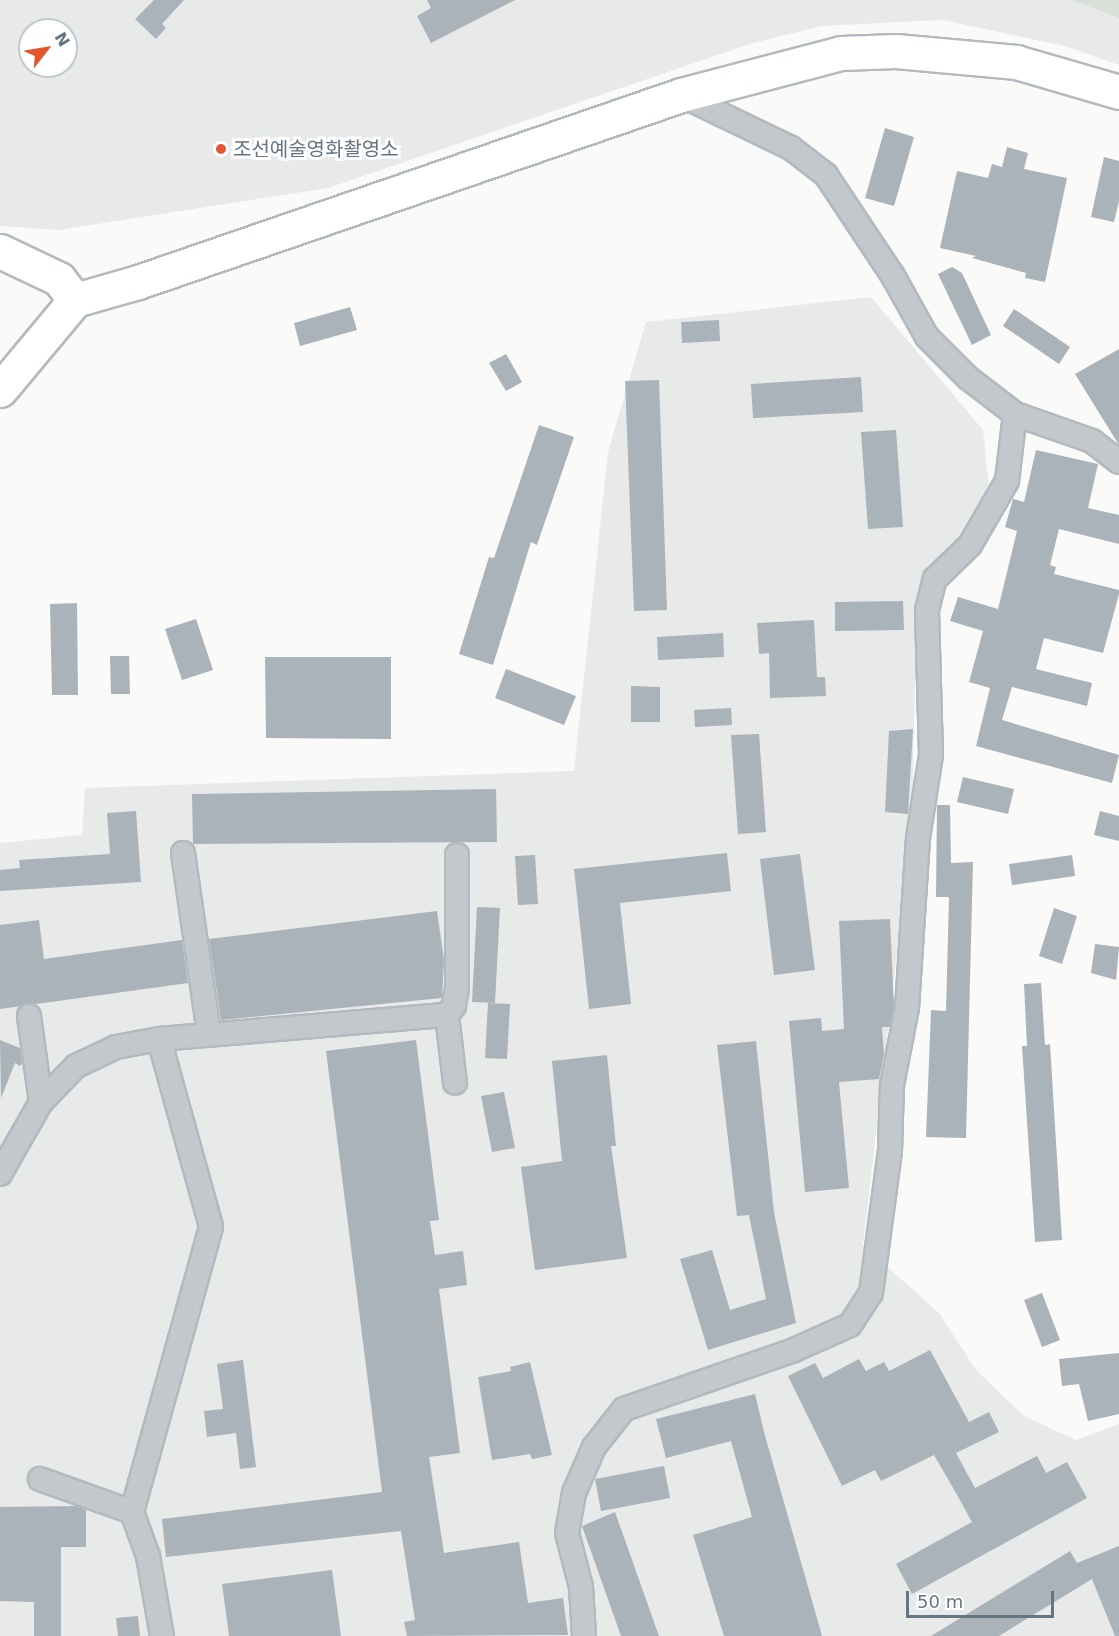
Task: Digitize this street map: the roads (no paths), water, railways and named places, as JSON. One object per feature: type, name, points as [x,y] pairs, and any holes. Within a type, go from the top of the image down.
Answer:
[{"type":"street","points":[[0,390],[75,300],[681,94],[841,53],[896,51],[1016,62],[1119,92]]},
{"type":"street","points":[[681,94],[791,148],[826,175],[892,276],[927,337],[968,378],[1015,414],[1092,441],[1119,462]]},
{"type":"street","points":[[0,251],[59,279],[75,300]]},
{"type":"street","points":[[584,1636],[581,1587],[567,1533],[573,1493],[594,1447],[624,1409],[794,1350],[850,1325],[872,1293],[890,1151],[892,1085],[908,1008],[918,838],[932,755],[927,610],[935,579],[970,545],[1007,481],[1015,414]]},
{"type":"street","points":[[183,853],[209,1034]]},
{"type":"street","points":[[455,1083],[447,1015],[454,1006],[457,988],[457,855]]},
{"type":"street","points":[[0,1174],[14,1144],[41,1102],[76,1066],[116,1047],[159,1038],[447,1015]]},
{"type":"street","points":[[29,1016],[41,1102]]},
{"type":"street","points":[[159,1038],[211,1227],[132,1512],[148,1556],[162,1636]]},
{"type":"street","points":[[40,1479],[132,1512]]},
{"type":"place","name":"조선예술영화촬영소","points":[[221,149]]}]
